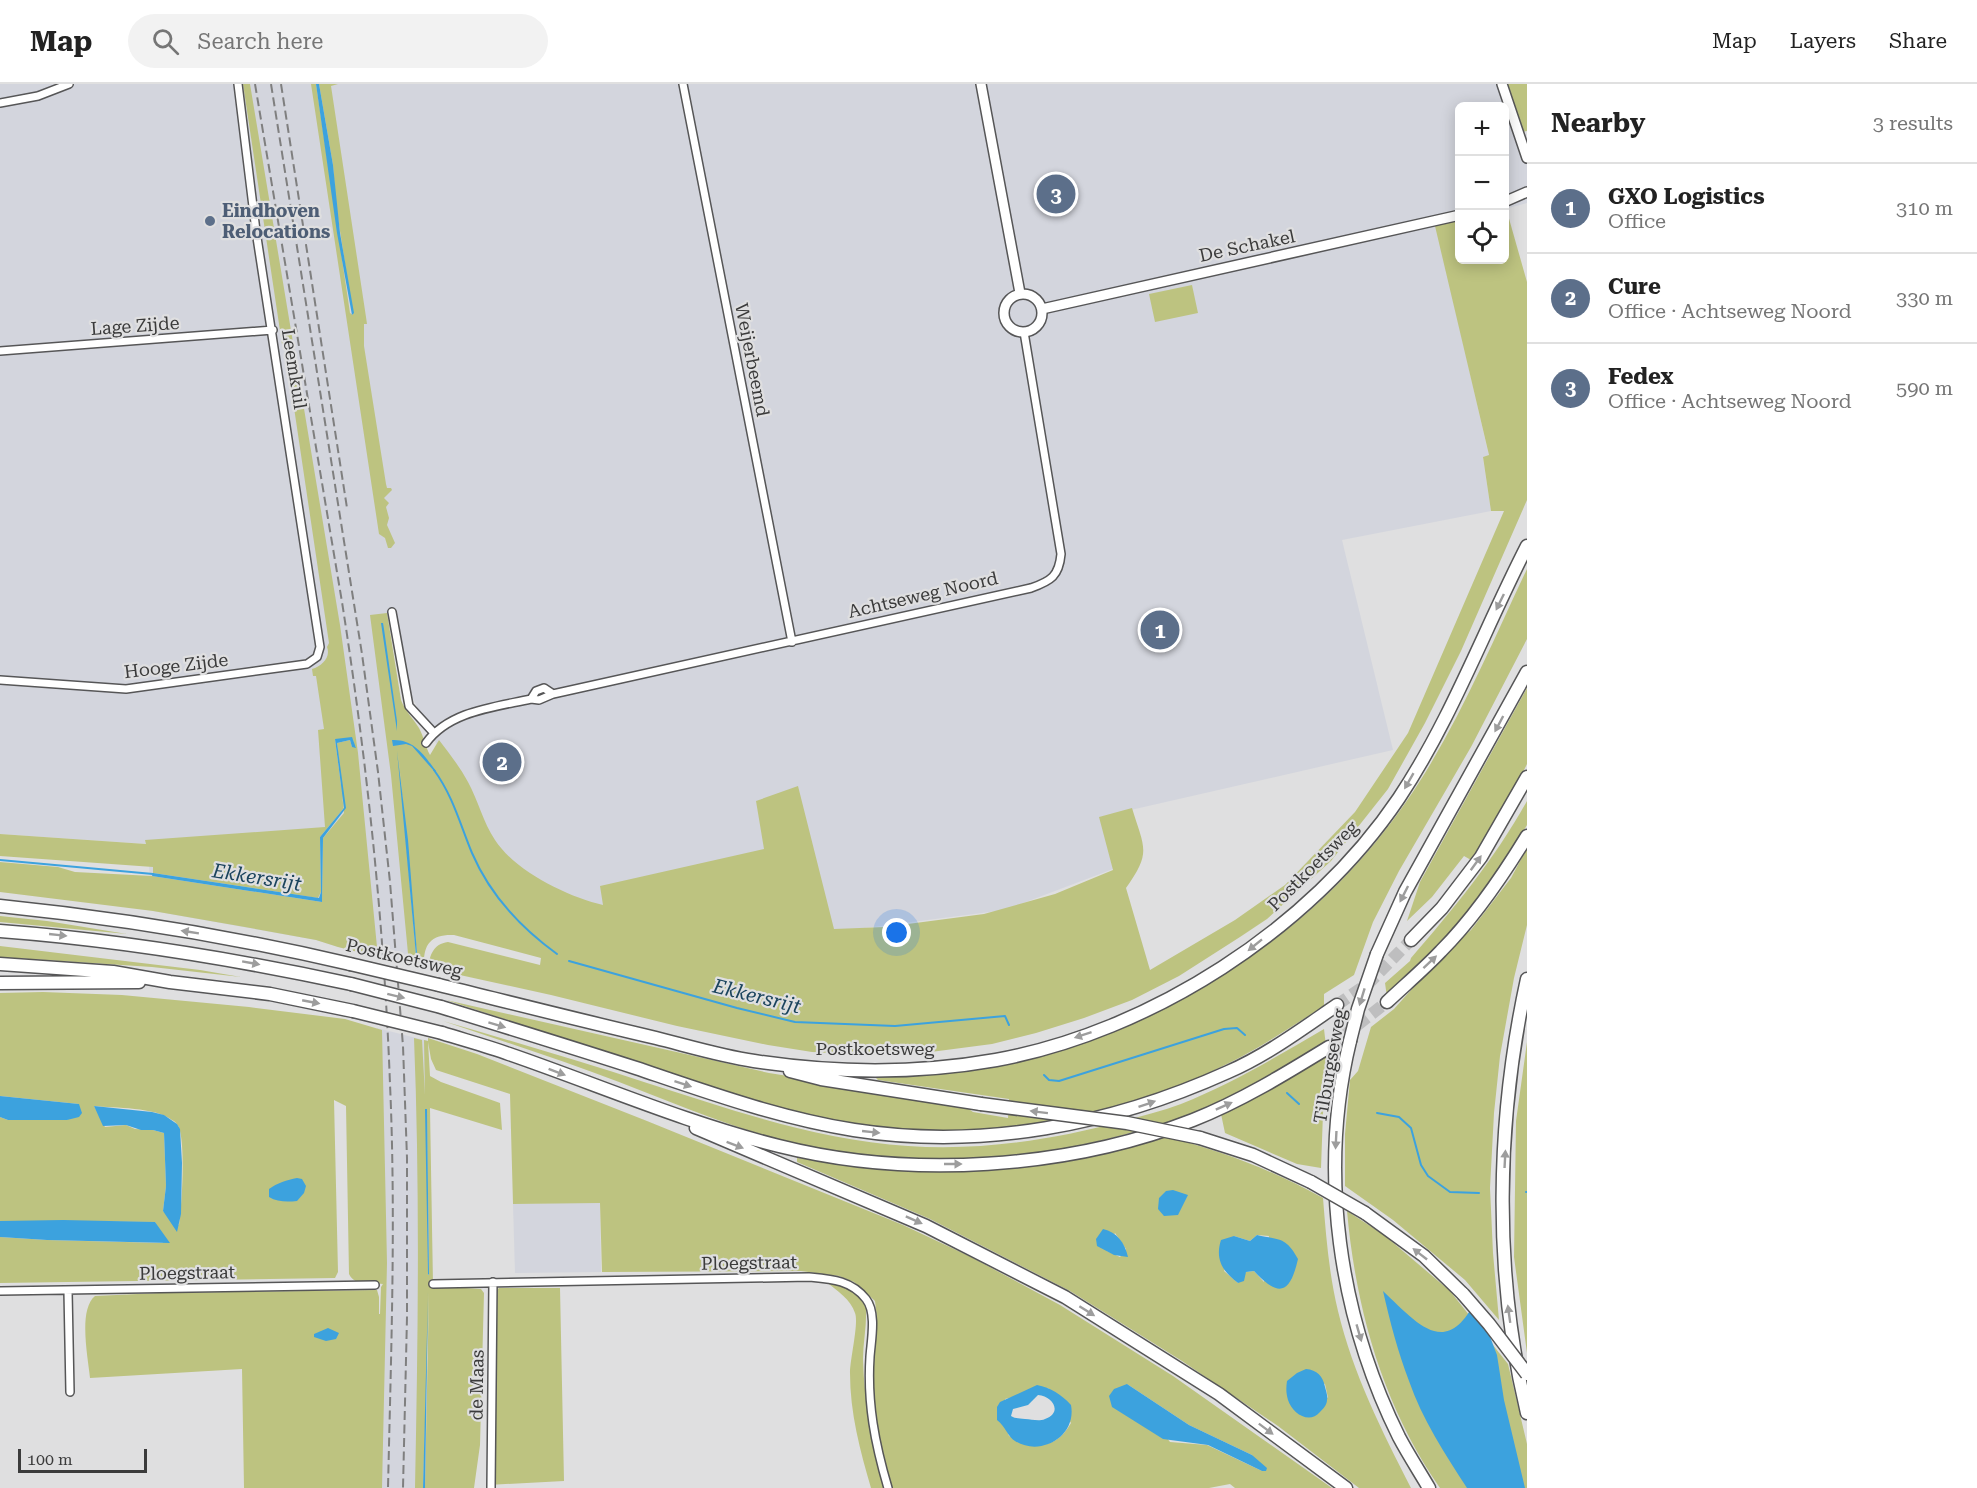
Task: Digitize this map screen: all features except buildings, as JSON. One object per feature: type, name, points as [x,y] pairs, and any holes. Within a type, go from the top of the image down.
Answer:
[{"type":"highway","name":"Postkoetsweg","points":[[0,906],[118,921],[273,946],[752,1061],[825,1068],[884,1070],[965,1065],[999,1059],[1059,1043],[1114,1024],[1148,1009],[1214,973],[1248,951],[1301,908],[1339,871],[1374,832],[1393,806],[1438,730],[1526,547]]},
{"type":"highway","name":"Tilburgseweg","points":[[1429,1488],[1400,1438],[1370,1368],[1344,1273],[1338,1228],[1336,1137],[1350,1041],[1358,1009],[1377,954],[1405,892],[1527,672]]},
{"type":"highway","points":[[1412,940],[1442,908],[1481,857],[1527,777]]},
{"type":"highway","points":[[1387,1002],[1442,950],[1464,925],[1505,872],[1527,836]]},
{"type":"highway","name":"Postkoetsweg","points":[[0,931],[128,943],[181,951],[274,967],[351,984],[441,1007],[754,1107],[855,1130],[908,1135],[952,1137],[1044,1130],[1126,1112],[1230,1071],[1270,1050],[1337,1005]]},
{"type":"highway","points":[[0,964],[112,972],[170,982],[270,994],[353,1011],[507,1053],[663,1112],[778,1146],[808,1153],[907,1164],[1005,1163],[1056,1157],[1101,1148],[1193,1120],[1245,1096],[1329,1047]]},
{"type":"highway","points":[[1527,979],[1512,1060],[1507,1112],[1503,1269],[1508,1313],[1527,1413]]},
{"type":"highway","points":[[0,983],[170,982]]},
{"type":"highway","points":[[752,1061],[821,1079],[1127,1124],[1200,1138],[1253,1155],[1311,1182],[1365,1213],[1424,1256],[1463,1294],[1527,1374]]},
{"type":"highway","points":[[663,1112],[723,1141],[795,1168],[926,1226],[1065,1297],[1219,1394],[1346,1488]]},
{"type":"street","points":[[0,103],[38,96],[69,84]]},
{"type":"street","name":"Leemkuil","points":[[238,84],[256,231],[320,647],[318,657]]},
{"type":"street","name":"Weijerbeemd","points":[[682,84],[792,642]]},
{"type":"street","points":[[981,84],[1020,293]]},
{"type":"street","points":[[1502,84],[1527,158]]},
{"type":"street","points":[[1509,200],[1527,192]]},
{"type":"street","name":"De Schakel","points":[[1042,309],[1455,216]]},
{"type":"street","points":[[1020,293],[1031,295],[1040,303],[1042,309],[1040,321],[1036,327],[1024,332],[1011,329],[1004,318],[1003,311],[1008,299],[1020,293]]},
{"type":"street","name":"Lage Zijde","points":[[0,351],[273,330]]},
{"type":"street","name":"Achtseweg Noord","points":[[426,743],[434,733],[459,717],[1031,588],[1052,579],[1058,569],[1060,554],[1024,332]]},
{"type":"street","points":[[392,612],[409,706],[434,733]]},
{"type":"street","name":"Hooge Zijde","points":[[0,680],[126,689],[307,664],[318,657]]},
{"type":"street","points":[[346,1274],[346,1285]]},
{"type":"street","name":"Ploegstraat","points":[[433,1284],[809,1277],[851,1284],[867,1300],[870,1307],[872,1319],[868,1380],[870,1409],[877,1450],[888,1488]]},
{"type":"street","name":"de Maas","points":[[491,1488],[493,1282]]},
{"type":"street","name":"Ploegstraat","points":[[0,1291],[375,1285]]},
{"type":"street","points":[[68,1291],[70,1392]]},
{"type":"shaded area","points":[[0,84],[1502,84],[1508,102],[1455,102],[1455,221],[1436,226],[1489,456],[1483,458],[1491,511],[1342,540],[1393,750],[1100,817],[1113,869],[1005,910],[826,933],[626,914],[550,890],[489,845],[410,693],[397,611],[386,613],[393,740],[401,744],[423,967],[316,940],[153,911],[147,844],[0,834]]},
{"type":"shaded area","points":[[1509,104],[1527,155],[1527,203],[1509,208]]},
{"type":"shaded area","points":[[377,1028],[428,1041],[433,1286],[428,1488],[379,1488],[383,1298]]},
{"type":"shaded area","points":[[600,1202],[601,1272],[515,1273],[513,1204]]},
{"type":"green space","points":[[243,84],[250,84],[340,625],[358,753],[378,957],[316,940],[153,911],[0,892],[0,862],[58,867],[75,872],[152,876],[322,902],[323,838],[344,813],[344,809],[320,837],[321,892],[318,898],[153,873],[153,867],[0,856],[0,834],[146,844],[145,840],[325,827],[318,730],[324,729],[316,676],[313,676],[312,669],[325,661],[329,643]],"holes":[[[335,739],[353,739],[356,747],[352,747],[350,740],[337,743],[342,792]]]},
{"type":"green space","points":[[311,84],[316,84],[350,313],[353,315],[336,205],[333,165],[319,84],[338,84],[331,86],[367,324],[364,324],[364,346],[386,484],[387,488],[392,490],[384,498],[389,503],[386,507],[389,518],[387,525],[395,543],[391,548],[388,548],[385,538],[379,534]]},
{"type":"green space","points":[[1508,84],[1527,84],[1527,131],[1522,132]]},
{"type":"green space","points":[[1509,219],[1527,282],[1527,500],[1461,651],[1425,723],[1388,789],[1331,861],[1267,919],[1179,976],[1132,1000],[1036,1033],[992,1044],[923,1053],[865,1055],[812,1052],[768,1045],[428,968],[433,951],[439,945],[448,942],[540,965],[541,958],[454,935],[439,936],[430,942],[425,953],[424,967],[418,966],[398,751],[417,966],[409,964],[391,775],[370,615],[387,613],[401,700],[419,728],[430,755],[439,740],[465,776],[495,840],[515,862],[543,881],[589,901],[603,905],[600,886],[764,849],[756,801],[798,786],[834,929],[885,927],[984,914],[1055,894],[1113,870],[1099,817],[1132,808],[1143,850],[1140,866],[1126,888],[1150,970],[1235,920],[1285,885],[1355,812],[1408,733],[1504,511],[1491,511],[1483,457],[1489,455],[1435,226],[1455,221],[1455,264],[1509,264]]},
{"type":"green space","points":[[1192,285],[1198,313],[1155,322],[1149,294]]},
{"type":"green space","points":[[1527,569],[1527,639],[1471,747],[1399,871],[1373,922],[1354,975],[1324,994],[1324,1006],[1289,1029],[1241,1057],[1181,1085],[1130,1103],[1078,1116],[1025,1125],[972,1130],[918,1130],[865,1125],[794,1112],[757,1101],[446,1000],[769,1073],[960,1103],[973,1112],[1008,1118],[1009,1099],[878,1080],[874,1076],[929,1074],[1000,1063],[1068,1045],[1134,1021],[1198,990],[1257,952],[1312,909],[1362,858],[1406,802],[1457,717]]},
{"type":"green space","points":[[1527,688],[1527,764],[1520,778],[1471,860],[1464,856],[1432,897],[1407,921],[1420,882]]},
{"type":"green space","points":[[1527,801],[1527,825],[1501,869],[1460,923],[1387,997],[1385,983],[1410,961],[1458,901],[1501,843]]},
{"type":"green space","points":[[1527,848],[1527,925],[1514,978],[1500,1056],[1494,1113],[1490,1188],[1499,1320],[1465,1280],[1393,1220],[1345,1186],[1345,1134],[1350,1080],[1358,1071],[1371,1027],[1394,1009],[1446,951],[1471,930],[1511,878]]},
{"type":"green space","points":[[0,916],[47,921],[127,934],[0,922]]},
{"type":"green space","points":[[0,946],[241,977],[152,967],[0,957]]},
{"type":"green space","points":[[0,993],[122,995],[249,1007],[345,1019],[382,1030],[387,1263],[382,1488],[244,1488],[242,1369],[90,1378],[86,1347],[85,1323],[90,1303],[95,1296],[377,1290],[380,1314],[383,1284],[355,1281],[349,1274],[346,1106],[334,1100],[338,1272],[335,1278],[0,1283],[0,1237],[163,1243],[155,1222],[0,1221],[0,1117],[8,1120],[67,1120],[79,1104],[0,1096]],"holes":[[[94,1106],[156,1113],[165,1116],[178,1126],[182,1140],[183,1164],[179,1225],[163,1211],[166,1186],[164,1133],[135,1129],[126,1125],[105,1127]]]},
{"type":"green space","points":[[443,1021],[808,1131],[874,1143],[935,1147],[989,1145],[1043,1139],[1123,1121],[1167,1109],[1218,1088],[1324,1029],[1326,1046],[1224,1100],[1164,1124],[1100,1141],[1059,1149],[976,1159],[892,1158],[809,1146],[760,1134],[575,1066]]},
{"type":"green space","points":[[414,1038],[422,1040],[425,1095],[424,1040],[428,1041],[428,1038],[477,1054],[647,1121],[903,1225],[971,1257],[1060,1305],[1173,1376],[1332,1488],[1235,1488],[1230,1484],[1209,1488],[891,1488],[879,1449],[873,1409],[872,1379],[877,1318],[875,1301],[854,1282],[839,1276],[801,1271],[602,1272],[600,1203],[513,1204],[510,1094],[436,1070],[428,1042],[430,1076],[500,1103],[502,1130],[430,1108],[433,1286],[481,1289],[484,1293],[480,1445],[474,1488],[425,1488],[429,1292],[423,1488],[415,1488],[418,1263]],"holes":[[[427,1109],[429,1275],[428,1274]],[[1127,1384],[1189,1425],[1252,1455],[1262,1471],[1207,1445],[1170,1442]],[[1048,1388],[1071,1423],[1058,1439],[1044,1444],[1009,1436],[1006,1428],[1005,1399]]]},
{"type":"green space","points":[[1527,1042],[1527,1353],[1514,1257],[1516,1121]]},
{"type":"green space","points":[[1333,1052],[1323,1113],[1321,1168],[1297,1164],[1225,1133],[1221,1114],[1289,1079]]},
{"type":"green space","points":[[1166,1136],[1246,1162],[1285,1178],[1323,1198],[1332,1283],[1344,1334],[1369,1402],[1411,1488],[1359,1488],[1278,1426],[1182,1361],[1070,1291],[930,1219],[797,1162],[797,1158],[906,1170],[952,1171],[1057,1162],[1101,1154]],"holes":[[[1115,1233],[1126,1249],[1120,1257],[1107,1251]],[[1257,1235],[1269,1236],[1264,1282],[1254,1271],[1246,1272],[1238,1283],[1224,1271],[1234,1236],[1250,1241]],[[1297,1373],[1325,1384],[1328,1398]]]},
{"type":"green space","points":[[1347,1211],[1384,1235],[1450,1291],[1508,1364],[1527,1444],[1527,1488],[1440,1488],[1403,1424],[1376,1356],[1357,1285]]},
{"type":"green space","points":[[826,1282],[850,1290],[866,1308],[863,1359],[865,1392],[884,1488],[871,1488],[854,1417],[850,1373],[856,1325],[855,1313],[847,1300]]},
{"type":"green space","points":[[499,1288],[560,1288],[564,1481],[488,1485],[496,1291]]},
{"type":"water","points":[[316,84],[319,84],[333,165],[340,233],[354,313],[352,315],[337,233]]},
{"type":"water","points":[[381,623],[384,629],[397,731]]},
{"type":"water","points":[[352,737],[356,748],[352,747],[350,740],[337,743],[346,808],[323,838],[322,902],[152,876],[153,873],[319,898],[321,892],[320,837],[344,808],[335,739]]},
{"type":"water","points":[[392,740],[406,742],[418,749],[436,771],[412,746],[406,744],[393,746]]},
{"type":"water","points":[[397,751],[408,840],[418,966],[417,966]]},
{"type":"water","points":[[0,1096],[79,1104],[82,1113],[79,1117],[67,1120],[8,1120],[0,1117]]},
{"type":"water","points":[[94,1106],[152,1112],[164,1115],[177,1124],[180,1129],[182,1163],[181,1214],[177,1232],[163,1211],[166,1186],[164,1133],[141,1130],[126,1125],[103,1126]]},
{"type":"water","points":[[425,1109],[427,1109],[429,1275],[428,1274]]},
{"type":"water","points":[[297,1178],[302,1179],[306,1186],[304,1193],[297,1201],[275,1200],[269,1197],[269,1189]]},
{"type":"water","points":[[1173,1190],[1188,1195],[1178,1215],[1164,1216],[1158,1209],[1159,1198],[1166,1191]]},
{"type":"water","points":[[0,1221],[155,1222],[170,1243],[0,1237]]},
{"type":"water","points":[[1103,1229],[1120,1239],[1128,1257],[1114,1255],[1097,1246],[1096,1239]]},
{"type":"water","points":[[1257,1235],[1286,1243],[1298,1259],[1291,1279],[1282,1288],[1270,1285],[1254,1271],[1246,1272],[1244,1281],[1238,1283],[1221,1264],[1219,1247],[1221,1240],[1234,1236],[1250,1241]]},
{"type":"water","points":[[1383,1291],[1419,1324],[1442,1332],[1454,1328],[1465,1318],[1476,1300],[1497,1355],[1504,1400],[1525,1488],[1467,1488],[1435,1436],[1414,1395],[1391,1325]]},
{"type":"water","points":[[428,1297],[425,1488],[423,1488]]},
{"type":"water","points":[[328,1328],[339,1333],[336,1339],[326,1341],[314,1337],[314,1334]]},
{"type":"water","points":[[1306,1369],[1316,1372],[1321,1377],[1327,1397],[1324,1408],[1316,1416],[1311,1417],[1301,1416],[1293,1409],[1287,1393],[1287,1381]]},
{"type":"water","points":[[1127,1384],[1189,1425],[1252,1455],[1267,1468],[1266,1471],[1208,1445],[1163,1439],[1112,1407],[1109,1396],[1114,1389]]},
{"type":"water","points":[[1037,1385],[1051,1390],[1067,1401],[1071,1405],[1071,1416],[1063,1435],[1055,1441],[1035,1447],[1015,1441],[997,1420],[997,1407],[1000,1402]],"holes":[[[1038,1395],[1052,1401],[1054,1405],[1054,1413],[1050,1416],[1042,1420],[1011,1416],[1013,1409],[1028,1405]]]},
{"type":"waterway","name":"Ekkersrijt","points":[[434,770],[451,800],[479,868],[497,897],[519,922],[557,954]]},
{"type":"waterway","name":"Ekkersrijt","points":[[0,860],[153,874]]},
{"type":"waterway","name":"Ekkersrijt","points":[[569,961],[795,1022],[895,1026],[1005,1016],[1009,1025]]},
{"type":"waterway","name":"Ekkersrijt","points":[[1044,1075],[1049,1080],[1059,1081],[1224,1029],[1237,1028],[1245,1035]]},
{"type":"waterway","name":"Ekkersrijt","points":[[1287,1093],[1299,1104]]},
{"type":"waterway","name":"Ekkersrijt","points":[[1377,1113],[1399,1117],[1411,1128],[1421,1165],[1428,1176],[1450,1192],[1479,1193]]},
{"type":"tunnel","points":[[1337,1005],[1370,982],[1411,940]]},
{"type":"tunnel","points":[[1329,1047],[1387,1002]]},
{"type":"railway","points":[[255,84],[342,602],[359,722],[379,903],[387,1024],[393,1185],[388,1488]]},
{"type":"railway","points":[[271,84],[362,654],[390,882],[403,1046],[407,1158],[407,1317],[403,1488]]},
{"type":"railway","points":[[281,84],[347,508]]},
{"type":"place","name":"Fedex","points":[[1056,194]]},
{"type":"place","name":"Eindhoven Relocations","points":[[210,221]]},
{"type":"place","name":"GXO Logistics","points":[[1160,630]]},
{"type":"place","name":"Cure","points":[[502,762]]}]
